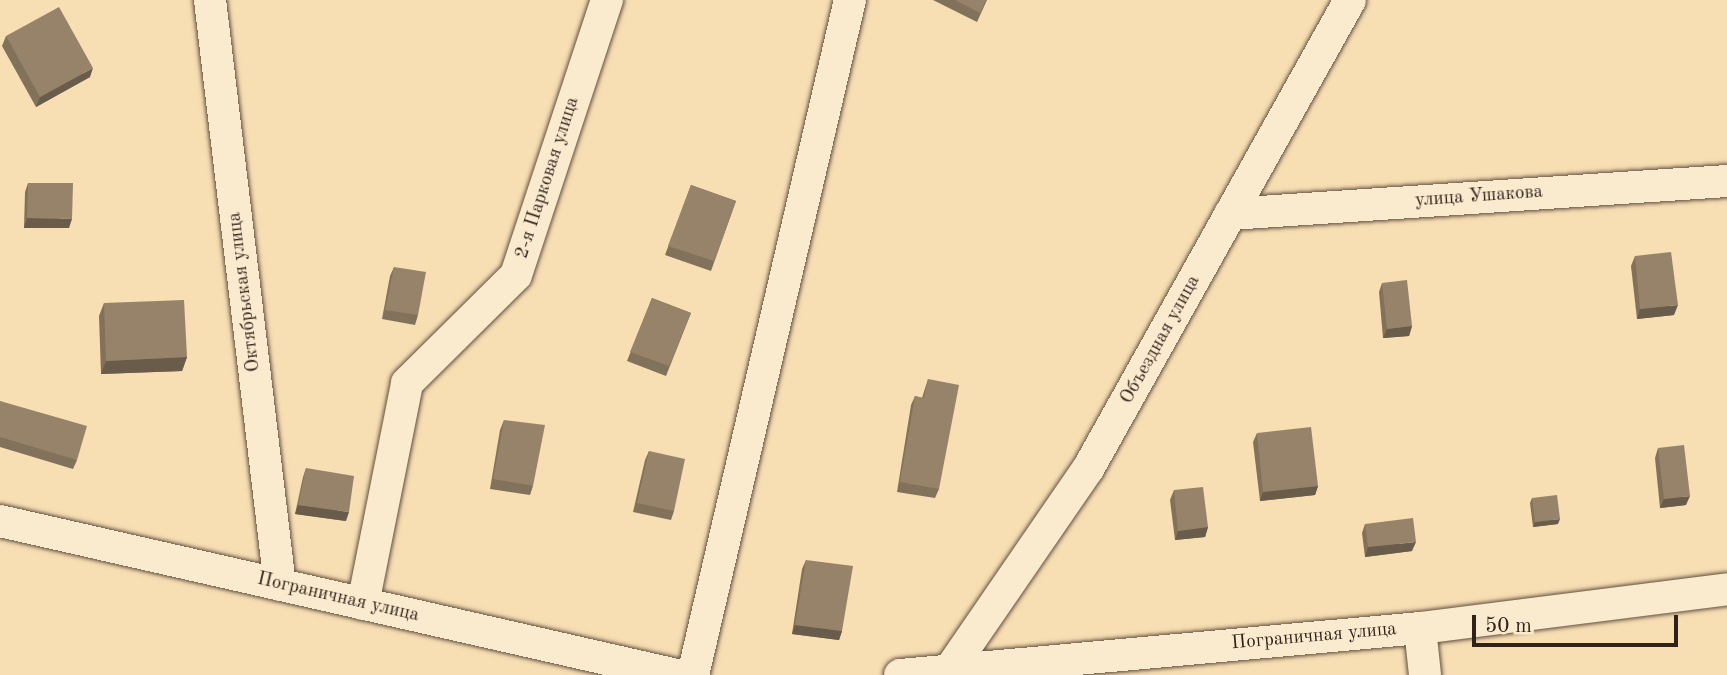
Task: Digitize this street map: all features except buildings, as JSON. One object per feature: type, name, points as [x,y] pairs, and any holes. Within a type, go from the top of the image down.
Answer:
[{"type":"street","name":"Октябрьская улица","points":[[210,0],[280,585]]},
{"type":"street","name":"2-я Парковая улица","points":[[363,604],[407,383],[516,275],[607,0]]},
{"type":"street","points":[[693,675],[850,0]]},
{"type":"street","name":"Объездная улица","points":[[951,668],[1088,469],[1350,0]]},
{"type":"street","name":"улица Ушакова","points":[[1230,214],[1727,181]]},
{"type":"street","name":"Пограничная улица","points":[[0,521],[677,675]]},
{"type":"street","name":"Пограничная улица","points":[[900,675],[951,668],[1420,628],[1727,589]]},
{"type":"street","points":[[1420,628],[1425,675]]}]
